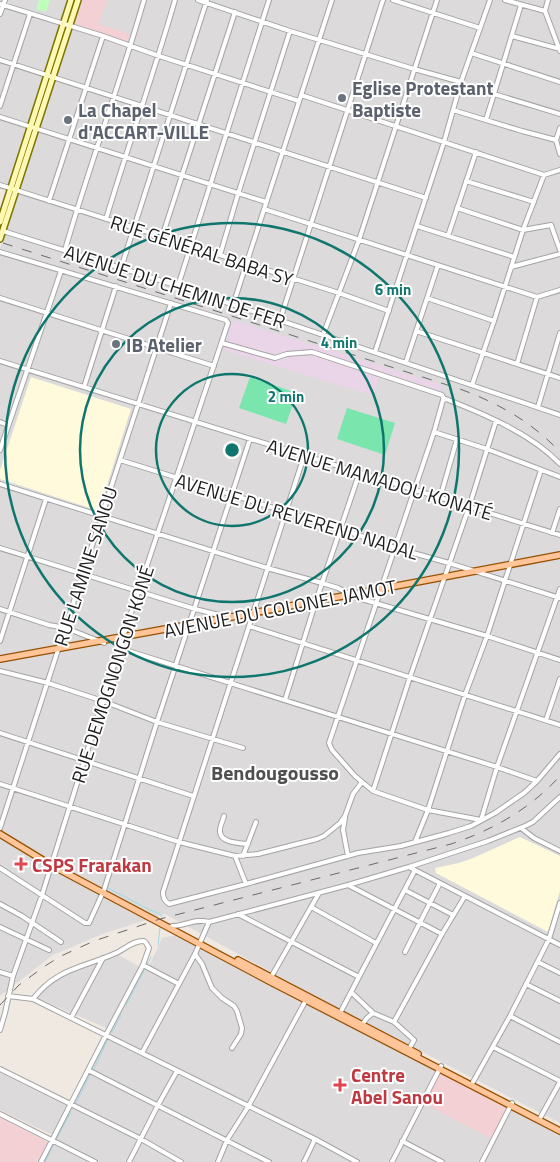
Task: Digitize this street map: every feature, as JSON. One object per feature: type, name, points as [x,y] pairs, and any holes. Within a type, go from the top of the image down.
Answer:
[{"type":"main road","points":[[0,222],[36,129],[71,0]]},
{"type":"main road","points":[[0,239],[30,127],[70,26],[78,0]]},
{"type":"main road","name":"AVENUE DU COLONEL JAMOT","points":[[189,626],[560,556]]},
{"type":"main road","name":"AVENUE DU COLONEL JAMOT","points":[[0,661],[252,615]]},
{"type":"main road","points":[[0,829],[52,864]]},
{"type":"main road","points":[[0,834],[52,864],[200,942]]},
{"type":"main road","points":[[104,891],[512,1104],[560,1131]]},
{"type":"main road","points":[[270,979],[306,1000],[339,1015]]},
{"type":"main road","points":[[440,1067],[473,1082],[512,1104]]},
{"type":"main road","points":[[540,1119],[560,1126]]},
{"type":"street","points":[[0,14],[5,0]]},
{"type":"street","points":[[65,250],[144,0]]},
{"type":"street","points":[[106,219],[124,157],[159,56],[175,0]]},
{"type":"street","points":[[198,0],[207,1],[290,31],[461,82]]},
{"type":"street","points":[[178,286],[269,0]]},
{"type":"street","points":[[234,305],[332,0]]},
{"type":"street","points":[[280,320],[383,0]]},
{"type":"street","points":[[394,0],[480,28]]},
{"type":"street","points":[[323,335],[359,240],[437,0]]},
{"type":"street","points":[[375,352],[444,142],[461,82],[490,0]]},
{"type":"street","points":[[505,0],[545,11]]},
{"type":"street","points":[[548,0],[545,11],[560,50]]},
{"type":"street","points":[[121,268],[207,1]]},
{"type":"street","points":[[486,120],[521,4]]},
{"type":"street","points":[[2,5],[103,36],[299,101]]},
{"type":"street","points":[[162,237],[235,12]]},
{"type":"street","points":[[0,106],[30,14]]},
{"type":"street","points":[[220,255],[290,31]]},
{"type":"street","points":[[48,201],[103,36]]},
{"type":"street","points":[[512,36],[560,50]]},
{"type":"street","points":[[471,53],[560,82]]},
{"type":"street","points":[[0,60],[426,198]]},
{"type":"street","points":[[494,94],[560,114]]},
{"type":"street","points":[[301,95],[544,175],[560,170]]},
{"type":"street","points":[[453,110],[556,140]]},
{"type":"street","points":[[0,117],[266,202]]},
{"type":"street","points":[[560,128],[556,140],[560,154]]},
{"type":"street","points":[[448,236],[476,152]]},
{"type":"street","points":[[472,385],[506,287],[523,230],[544,175]]},
{"type":"street","points":[[466,181],[534,202]]},
{"type":"street","name":"RUE GÉNÉRAL BABA SY","points":[[0,185],[339,293],[389,311]]},
{"type":"street","points":[[457,208],[523,230],[551,225],[560,250]]},
{"type":"street","points":[[264,209],[537,298],[560,290]]},
{"type":"street","points":[[417,226],[514,257]]},
{"type":"street","name":"AVENUE DU CHEMIN DE FER","points":[[3,231],[178,286],[560,415]]},
{"type":"street","name":"AVENUE DU CHEMIN DE FER","points":[[0,252],[226,320]]},
{"type":"street","points":[[511,267],[560,254]]},
{"type":"street","points":[[406,362],[438,265]]},
{"type":"street","points":[[0,450],[61,271]]},
{"type":"street","points":[[84,387],[116,286]]},
{"type":"street","points":[[0,298],[214,366]]},
{"type":"street","points":[[427,298],[494,321]]},
{"type":"street","points":[[517,364],[537,298]]},
{"type":"street","name":"RUE LAMINE SANOU","points":[[0,829],[171,303]]},
{"type":"street","name":"RUE DEMOGNONGON KONÉ","points":[[0,1030],[12,976],[42,895],[119,648],[222,343],[228,324],[226,320]]},
{"type":"street","points":[[416,331],[560,378]]},
{"type":"street","points":[[538,407],[560,333]]},
{"type":"street","points":[[222,343],[275,358],[287,354],[312,352],[442,395],[444,399],[485,414],[524,436],[560,464]]},
{"type":"street","name":"AVENUE MAMADOU KONATÉ","points":[[0,361],[560,535]]},
{"type":"street","points":[[444,399],[329,743],[330,747],[350,770],[374,792],[428,810],[481,820]]},
{"type":"street","points":[[374,792],[410,677],[469,507],[496,421]]},
{"type":"street","points":[[0,422],[8,425]]},
{"type":"street","points":[[434,432],[560,477]]},
{"type":"street","points":[[0,868],[85,924],[89,923],[104,891],[124,824],[250,439]]},
{"type":"street","points":[[440,498],[457,439]]},
{"type":"street","points":[[304,456],[163,892],[163,897],[169,904],[368,850],[401,846],[470,826],[495,813],[524,793],[560,754]]},
{"type":"street","name":"AVENUE DU REVEREND NADAL","points":[[120,460],[341,529],[395,548],[559,597]]},
{"type":"street","points":[[415,842],[428,810],[541,470]]},
{"type":"street","points":[[285,700],[315,603],[359,474]]},
{"type":"street","points":[[0,484],[267,568],[322,583],[376,603],[560,660]]},
{"type":"street","points":[[0,642],[46,499]]},
{"type":"street","points":[[552,533],[560,510]]},
{"type":"street","points":[[0,548],[195,609],[230,618]]},
{"type":"street","points":[[481,820],[497,767],[559,597],[560,588]]},
{"type":"street","points":[[0,609],[49,625],[66,628],[101,642]]},
{"type":"street","points":[[249,626],[560,725]]},
{"type":"street","points":[[119,648],[537,781]]},
{"type":"street","points":[[0,671],[48,683],[103,701],[157,722],[243,748]]},
{"type":"street","points":[[546,720],[560,679]]},
{"type":"street","points":[[0,733],[193,796]]},
{"type":"street","points":[[348,856],[343,830],[345,816],[353,794],[362,782]]},
{"type":"street","points":[[0,784],[179,842],[235,856],[258,854],[316,839],[332,831],[345,816]]},
{"type":"street","points":[[172,926],[180,926],[202,920],[209,922],[410,867],[521,828],[538,818],[560,797]]},
{"type":"street","points":[[224,816],[220,829],[222,838],[248,844]]},
{"type":"street","points":[[244,856],[256,822]]},
{"type":"street","points":[[521,828],[534,838],[560,851]]},
{"type":"street","points":[[235,856],[246,884]]},
{"type":"street","points":[[410,867],[560,945]]},
{"type":"street","points":[[339,1015],[415,870]]},
{"type":"street","points":[[404,952],[440,883]]},
{"type":"street","points":[[348,885],[442,934]]},
{"type":"street","points":[[404,890],[453,915]]},
{"type":"street","points":[[270,979],[319,893]]},
{"type":"street","points":[[394,1022],[465,896]]},
{"type":"street","points":[[473,1082],[538,962],[549,939],[560,903]]},
{"type":"street","points":[[0,904],[61,942]]},
{"type":"street","points":[[311,907],[376,943]]},
{"type":"street","points":[[238,914],[358,977]]},
{"type":"street","points":[[142,1053],[195,954],[209,922]]},
{"type":"street","points":[[0,927],[49,950]]},
{"type":"street","points":[[33,999],[46,985],[70,970],[115,953],[135,942],[142,941],[149,948],[143,965],[41,1162]]},
{"type":"street","points":[[195,954],[202,964],[212,988],[234,1006],[237,1011],[242,1028],[241,1034],[232,1048]]},
{"type":"street","points":[[72,1018],[103,958]]},
{"type":"street","points":[[538,962],[560,973]]},
{"type":"street","points":[[143,965],[179,984]]},
{"type":"street","points":[[0,972],[12,976]]},
{"type":"street","points":[[526,984],[560,1001]]},
{"type":"street","points":[[351,992],[373,1013],[394,1022],[414,1040],[408,1051]]},
{"type":"street","points":[[8,996],[33,999],[315,1139],[357,1162]]},
{"type":"street","points":[[218,1162],[227,1140],[248,1107],[306,1000]]},
{"type":"street","points":[[361,1026],[366,1018],[373,1013]]},
{"type":"street","points":[[510,1016],[560,1042]]},
{"type":"street","points":[[493,1047],[560,1082],[540,1119]]},
{"type":"street","points":[[392,1162],[440,1067]]},
{"type":"street","points":[[0,1069],[140,1139],[181,1162]]},
{"type":"street","points":[[88,1070],[269,1162]]},
{"type":"street","points":[[129,1162],[177,1071]]},
{"type":"street","points":[[482,1162],[512,1104]]},
{"type":"street","points":[[0,1114],[96,1162]]},
{"type":"street","points":[[304,1162],[315,1139]]},
{"type":"street","points":[[402,1141],[442,1162]]},
{"type":"shaded area","points":[[0,0],[560,0],[560,1123],[339,1009],[165,914],[105,933],[53,955],[0,996],[0,249],[17,195],[0,189]]},
{"type":"shaded area","points":[[82,0],[107,0],[99,24],[130,34],[127,42],[74,24]]},
{"type":"shaded area","points":[[233,320],[442,385],[438,395],[379,376],[374,396],[224,350]]},
{"type":"shaded area","points":[[31,377],[131,409],[99,511],[0,479],[0,470]]},
{"type":"shaded area","points":[[520,837],[560,856],[560,891],[548,932],[436,873],[435,868],[473,858]]},
{"type":"shaded area","points":[[177,935],[560,1133],[560,1162],[44,1162],[57,1137],[0,1110],[0,1072],[71,1107],[111,1030],[37,998],[43,985],[74,967],[117,954],[147,971],[162,938]]},
{"type":"shaded area","points":[[441,1071],[509,1106],[492,1139],[425,1104]]},
{"type":"shaded area","points":[[0,1117],[53,1145],[44,1162],[0,1162]]},
{"type":"green space","points":[[39,0],[50,0],[46,12],[36,9]]},
{"type":"green space","points":[[250,377],[297,393],[286,424],[239,408]]},
{"type":"green space","points":[[347,408],[395,423],[385,455],[337,439]]},
{"type":"waterway","points":[[108,888],[160,914],[162,917]]},
{"type":"waterway","points":[[158,945],[160,928]]},
{"type":"waterway","points":[[147,965],[151,957]]},
{"type":"waterway","points":[[126,1005],[145,969]]},
{"type":"waterway","points":[[112,1032],[121,1015]]},
{"type":"waterway","points":[[94,1069],[108,1039]]},
{"type":"waterway","points":[[75,1105],[90,1075]]},
{"type":"waterway","points":[[56,1140],[71,1112]]},
{"type":"waterway","points":[[45,1162],[53,1146]]},
{"type":"railway","points":[[3,243],[460,389],[514,414],[538,431],[560,452]]},
{"type":"railway","points":[[0,1005],[19,985],[45,966],[61,956],[94,941],[160,919],[451,844],[482,832],[510,817],[536,799],[560,776]]},
{"type":"place","name":"Eglise Protestant Baptiste","points":[[342,98]]},
{"type":"place","name":"La Chapel d'ACCART-VILLE","points":[[68,120]]},
{"type":"place","name":"IB Atelier","points":[[116,344]]},
{"type":"place","name":"CSPS Frarakan","points":[[21,864]]},
{"type":"place","name":"Centre Abel Sanou","points":[[340,1085]]},
{"type":"district","name":"Bendougousso","points":[[275,772]]}]
